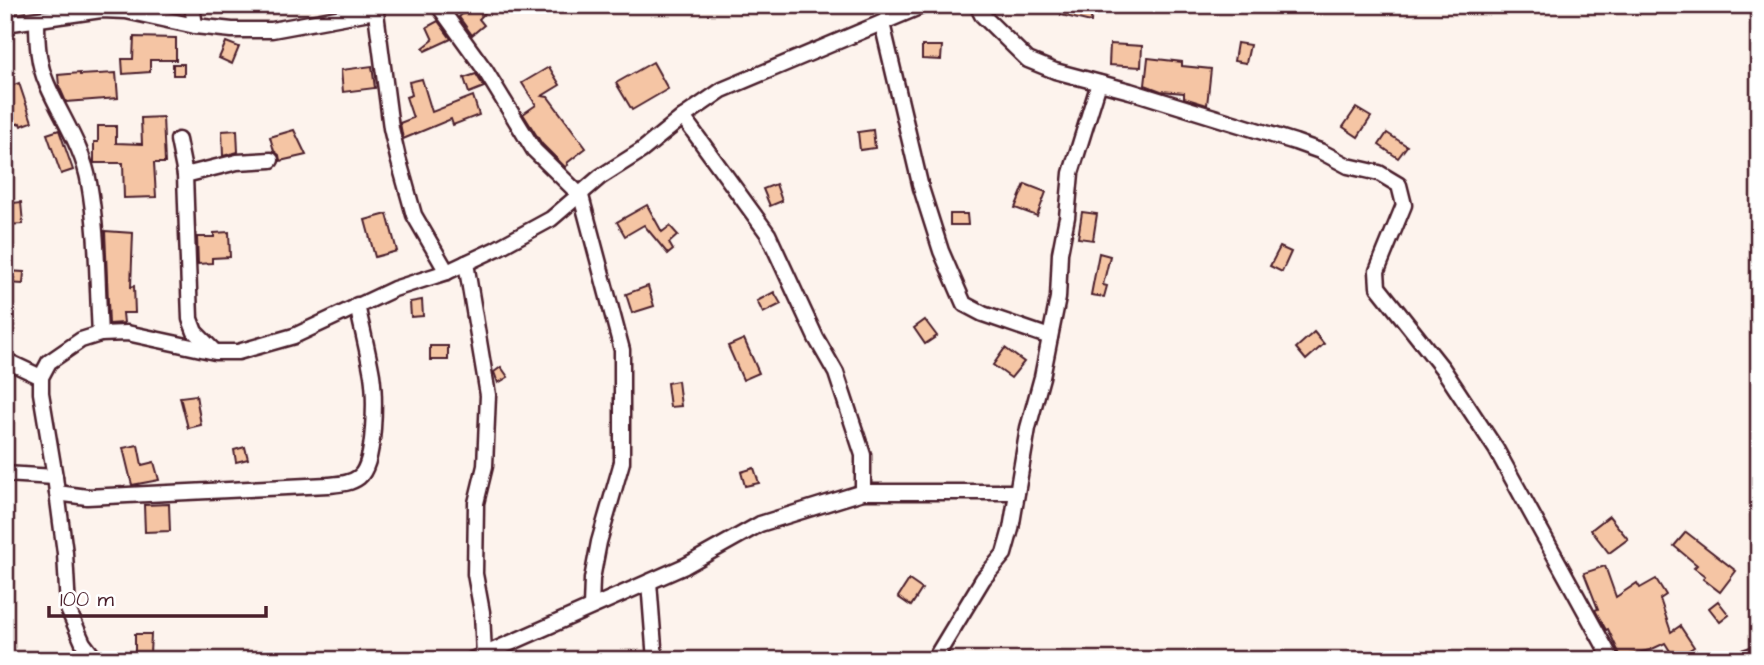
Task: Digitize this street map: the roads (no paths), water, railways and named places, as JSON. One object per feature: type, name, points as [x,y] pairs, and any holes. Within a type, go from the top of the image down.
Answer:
[{"type":"street","points":[[192,5],[195,26]]},
{"type":"street","points":[[438,5],[485,70],[534,150],[581,196],[622,350],[622,462],[599,542],[592,579],[591,607]]},
{"type":"street","points":[[977,5],[982,15],[1028,60],[1055,71],[1296,142],[1321,151],[1348,166],[1379,173],[1399,185],[1404,205],[1377,271],[1378,287],[1443,369],[1496,449],[1612,660]]},
{"type":"street","points":[[96,660],[83,643],[68,609],[65,553],[41,393],[41,377],[49,362],[81,340],[100,334],[127,333],[215,352],[238,352],[294,336],[394,289],[466,263],[551,219],[600,177],[641,151],[722,90],[916,7]]},
{"type":"street","points":[[5,24],[101,10],[145,14],[195,26],[272,30],[375,8],[390,128],[414,215],[447,271]]},
{"type":"street","points":[[37,20],[37,47],[46,83],[68,123],[89,183],[99,274],[100,334]]},
{"type":"street","points":[[882,23],[922,188],[942,251],[964,304],[983,314],[1050,337]]},
{"type":"street","points":[[934,660],[983,579],[1004,554],[1011,529],[1028,428],[1058,298],[1060,253],[1071,173],[1099,83]]},
{"type":"street","points":[[683,117],[768,234],[816,338],[836,373],[863,455],[863,492]]},
{"type":"street","points":[[178,139],[185,175],[190,319],[195,332],[215,352]]},
{"type":"street","points":[[185,175],[237,162],[271,160]]},
{"type":"street","points":[[466,263],[488,395],[485,466],[476,503],[475,574],[482,612],[478,657],[685,566],[760,524],[863,492],[1017,492]]},
{"type":"street","points":[[57,493],[87,497],[328,485],[348,483],[362,475],[368,462],[372,438],[373,378],[357,305]]},
{"type":"street","points":[[5,360],[41,377]]},
{"type":"street","points":[[5,474],[55,477]]},
{"type":"street","points":[[649,582],[655,660]]},
{"type":"street","points":[[1738,660],[1759,653]]}]
